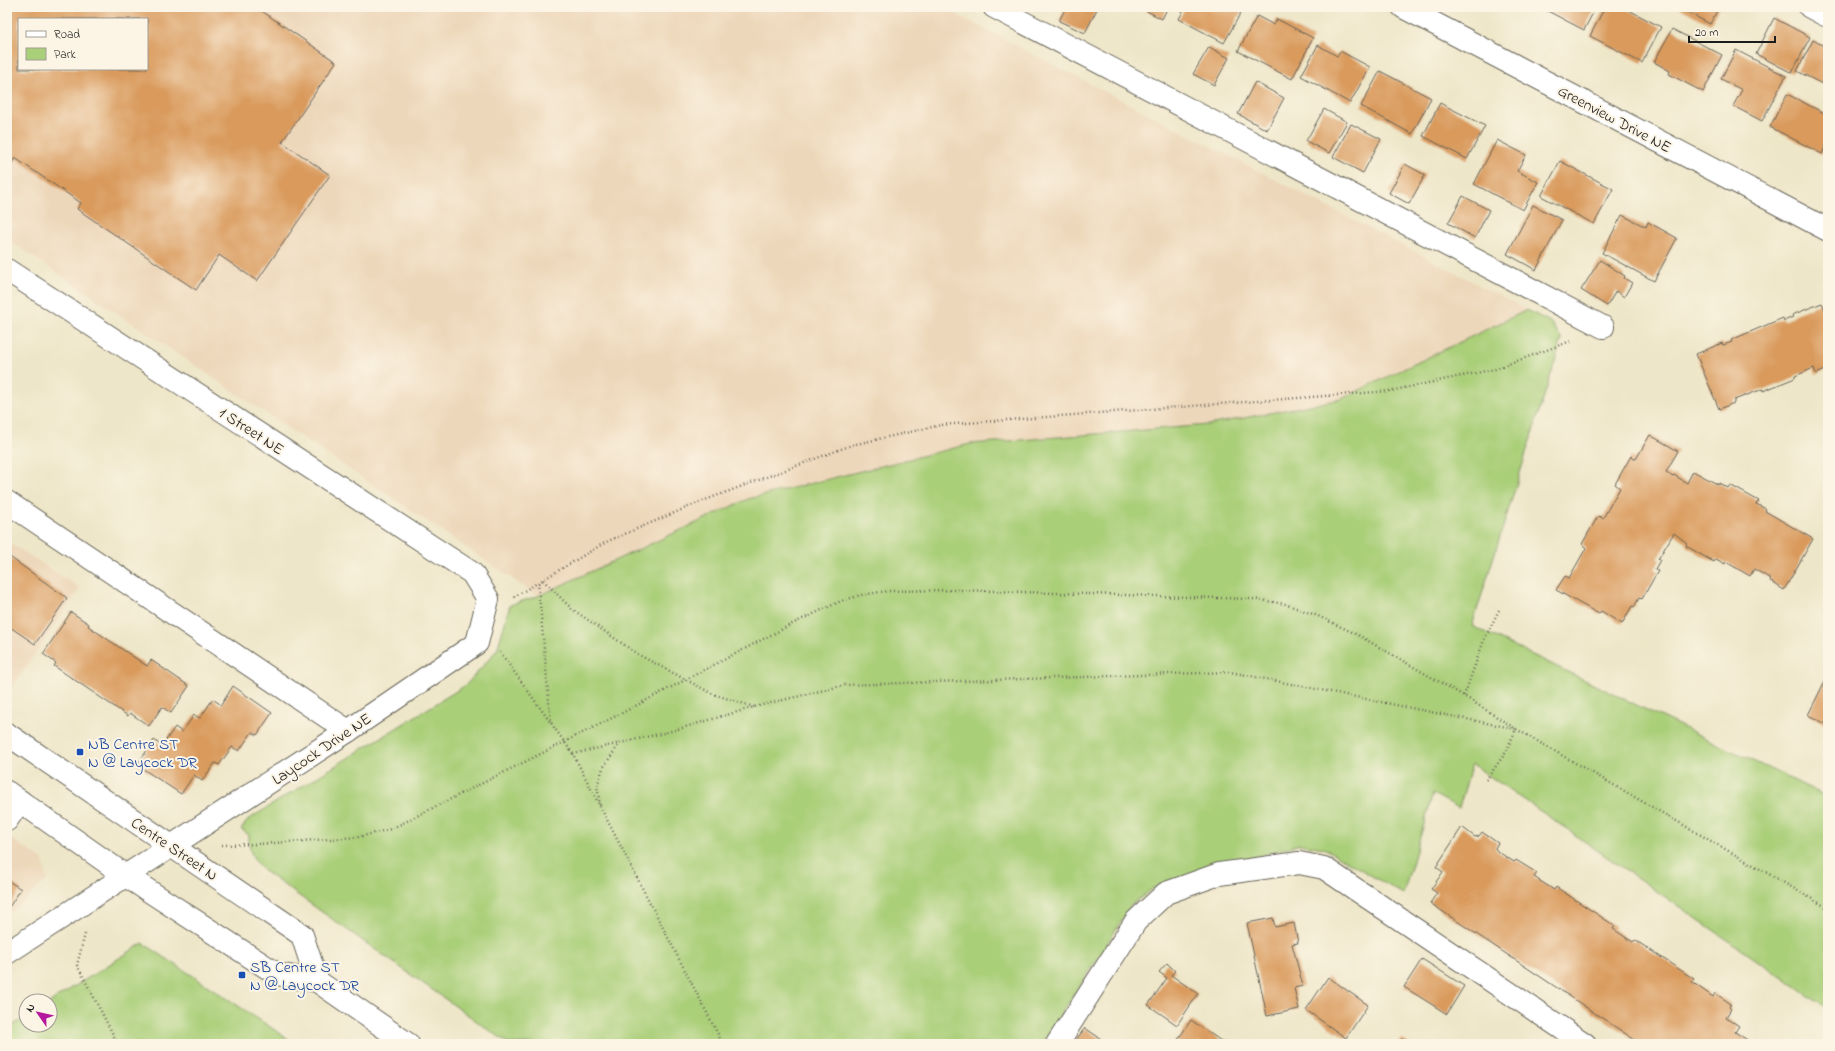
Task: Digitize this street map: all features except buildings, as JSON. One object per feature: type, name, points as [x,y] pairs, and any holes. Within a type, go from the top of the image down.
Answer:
[{"type":"street","points":[[994,7],[1603,327]]},
{"type":"street","name":"Greenview Drive NE","points":[[1403,7],[1828,230]]},
{"type":"street","name":"1 Street NE","points":[[7,270],[472,573],[498,600]]},
{"type":"street","points":[[7,502],[348,731]]},
{"type":"street","name":"Laycock Drive NE","points":[[7,953],[348,731],[477,643],[498,600]]},
{"type":"street","name":"Centre Street N","points":[[7,734],[302,935],[317,981]]},
{"type":"street","points":[[7,820],[13,797],[126,876],[277,974],[317,981],[408,1044]]},
{"type":"street","points":[[1057,1044],[1136,921],[1166,893],[1219,874],[1299,863],[1324,868],[1585,1044]]},
{"type":"path","points":[[498,600],[538,583],[606,542],[700,502],[852,445],[941,425],[1390,391],[1495,369],[1603,327]]},
{"type":"path","points":[[543,580],[572,609],[639,655],[713,694],[754,707]]},
{"type":"path","points":[[538,583],[551,723]]},
{"type":"path","points":[[218,845],[259,844],[358,837],[391,829],[436,808],[563,741],[622,713],[792,624],[842,601],[861,595],[887,591],[959,590],[1253,599],[1285,604],[1318,616],[1358,635],[1464,696],[1516,729],[1828,908]]},
{"type":"path","points":[[1464,696],[1484,640],[1499,610]]},
{"type":"path","points":[[498,650],[573,754],[723,1044]]},
{"type":"path","points":[[573,754],[668,732],[754,707],[845,685],[1231,672],[1516,729]]},
{"type":"path","points":[[1486,780],[1506,752],[1516,729]]},
{"type":"path","points":[[600,807],[597,786],[603,768],[619,744]]},
{"type":"path","points":[[85,903],[90,918],[77,965],[118,1044]]},
{"type":"shaded area","points":[[7,7],[942,7],[1527,310],[1341,399],[1208,425],[970,444],[748,499],[538,596],[7,239]]},
{"type":"shaded area","points":[[7,541],[80,588],[8,693],[7,693]]},
{"type":"shaded area","points":[[7,836],[43,860],[47,880],[7,916]]},
{"type":"green space","points":[[1527,310],[1550,322],[1562,339],[1472,626],[1828,797],[1828,1009],[1472,764],[1459,808],[1433,794],[1403,894],[1324,848],[1299,844],[1154,888],[1131,905],[1095,963],[1041,1044],[509,1044],[264,871],[250,851],[249,835],[241,829],[249,819],[466,685],[497,650],[510,605],[538,596],[748,499],[970,444],[1208,425],[1341,399]]},
{"type":"green space","points":[[143,943],[296,1044],[7,1044],[7,1029],[18,1022],[18,1033],[58,1033],[58,997]]},
{"type":"place","name":"NB Centre ST N @ Laycock DR","points":[[80,752]]},
{"type":"place","name":"SB Centre ST N @ Laycock DR","points":[[242,975]]}]
